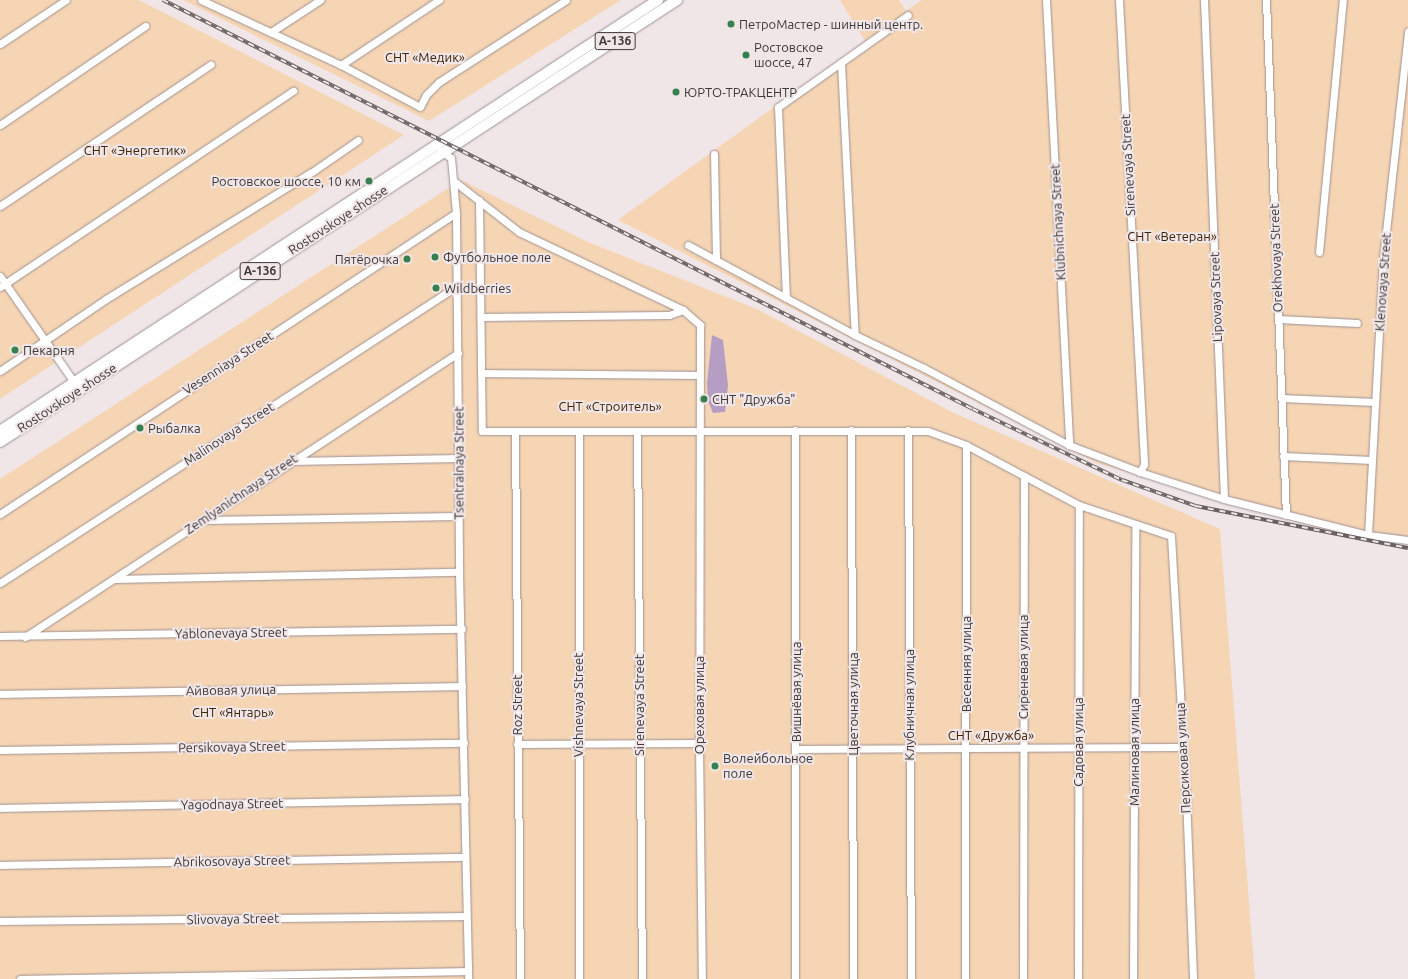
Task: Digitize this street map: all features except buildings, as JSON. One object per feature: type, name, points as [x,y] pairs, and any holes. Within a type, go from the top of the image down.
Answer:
[{"type":"highway","name":"Rostovskoye shosse","points":[[0,442],[77,387],[438,149],[658,0]]},
{"type":"highway","name":"Rostovskoye shosse","points":[[438,149],[677,0]]},
{"type":"highway","name":"Rostovskoye shosse","points":[[0,432],[77,387]]},
{"type":"street","points":[[0,44],[66,0]]},
{"type":"street","points":[[201,0],[341,65],[420,107],[426,95],[439,82],[566,0]]},
{"type":"street","points":[[271,32],[320,0]]},
{"type":"street","points":[[341,65],[439,0]]},
{"type":"street","name":"Klubnichnaya Street","points":[[1046,0],[1069,445]]},
{"type":"street","name":"Sirenevaya Street","points":[[1120,0],[1144,464],[1140,472]]},
{"type":"street","name":"Lipovaya Street","points":[[1204,0],[1224,499]]},
{"type":"street","name":"Orekhovaya Street","points":[[1266,0],[1286,516]]},
{"type":"street","points":[[1319,252],[1343,0]]},
{"type":"street","points":[[786,298],[778,107],[908,15]]},
{"type":"street","points":[[0,125],[145,26]]},
{"type":"street","name":"Klenovaya Street","points":[[1368,534],[1383,259],[1408,31]]},
{"type":"street","points":[[841,63],[855,335]]},
{"type":"street","points":[[0,206],[211,64]]},
{"type":"street","points":[[3,285],[293,91]]},
{"type":"street","points":[[0,371],[47,341],[106,299],[312,172],[358,140]]},
{"type":"street","name":"Tsentralnaya Street","points":[[438,149],[451,158],[455,182],[458,353],[459,572],[462,629],[465,799],[464,857],[468,979]]},
{"type":"street","points":[[714,154],[716,260]]},
{"type":"street","name":"Ореховая улица","points":[[455,182],[519,232],[683,310],[700,325],[699,743],[702,979]]},
{"type":"street","points":[[479,200],[482,431],[928,431],[966,445],[1079,505],[1135,524]]},
{"type":"street","name":"Vesenniaya Street","points":[[0,514],[456,212]]},
{"type":"street","points":[[688,245],[855,335],[924,368],[1069,445],[1140,472],[1224,499],[1286,516],[1368,534],[1408,540]]},
{"type":"street","points":[[0,276],[3,285],[47,341],[77,387]]},
{"type":"street","name":"Malinovaya Street","points":[[0,583],[457,286]]},
{"type":"street","points":[[481,317],[669,315],[683,310]]},
{"type":"street","points":[[1278,319],[1358,323]]},
{"type":"street","name":"Zemlyanichnaya Street","points":[[25,637],[291,461],[458,353]]},
{"type":"street","points":[[481,373],[699,375]]},
{"type":"street","points":[[1281,398],[1375,402]]},
{"type":"street","name":"Вишнёвая улица","points":[[795,430],[795,979]]},
{"type":"street","name":"Цветочная улица","points":[[851,430],[854,749],[854,979]]},
{"type":"street","name":"Клубничная улица","points":[[908,430],[911,979]]},
{"type":"street","name":"Roz Street","points":[[515,431],[520,979]]},
{"type":"street","name":"Vishnevaya Street","points":[[579,431],[577,744],[579,979]]},
{"type":"street","name":"Sirenevaya Street","points":[[638,431],[639,744],[642,979]]},
{"type":"street","name":"Весенняя улица","points":[[965,979],[966,445]]},
{"type":"street","points":[[1283,456],[1372,460]]},
{"type":"street","points":[[291,461],[459,458]]},
{"type":"street","name":"Сиреневая улица","points":[[1023,979],[1024,476]]},
{"type":"street","name":"Садовая улица","points":[[1078,979],[1079,505]]},
{"type":"street","points":[[204,520],[459,516]]},
{"type":"street","name":"Персиковая улица","points":[[1135,524],[1171,536],[1193,979]]},
{"type":"street","name":"Малиновая улица","points":[[1133,979],[1135,524]]},
{"type":"street","points":[[112,579],[459,572]]},
{"type":"street","name":"Yablonevaya Street","points":[[0,636],[25,637],[462,629]]},
{"type":"street","name":"Айвовая улица","points":[[0,694],[462,686]]},
{"type":"street","name":"Persikovaya Street","points":[[0,750],[464,743]]},
{"type":"street","points":[[517,744],[699,743]]},
{"type":"street","points":[[796,749],[1182,747]]},
{"type":"street","name":"Yagodnaya Street","points":[[0,808],[465,799]]},
{"type":"street","name":"Abrikosovaya Street","points":[[0,864],[464,857]]},
{"type":"street","name":"Slivovaya Street","points":[[0,921],[466,916]]},
{"type":"street","points":[[20,979],[468,971]]},
{"type":"green space","name":"СНТ «Энергетик»","points":[[0,0],[139,0],[404,135],[0,399]]},
{"type":"green space","name":"СНТ «Медик»","points":[[183,0],[621,0],[429,121]]},
{"type":"green space","name":"СНТ «Ветеран»","points":[[840,0],[899,0],[906,11],[922,0],[1408,0],[1408,543],[1329,531],[1097,463],[618,220],[865,41]]},
{"type":"green space","points":[[461,180],[588,242],[757,309],[952,412],[1220,529],[1255,979],[0,979],[0,479]]},
{"type":"shaded area","points":[[712,335],[723,340],[728,385],[725,412],[713,413],[708,401],[707,383]]},
{"type":"railway","points":[[163,0],[973,409],[1122,480],[1196,506],[1408,548]]},
{"type":"place","name":"ПетроМастер - шинный центр.","points":[[731,24]]},
{"type":"place","name":"Ростовское шоссе, 47","points":[[746,55]]},
{"type":"place","name":"ЮРТО-ТРАКЦЕНТР","points":[[676,92]]},
{"type":"place","name":"Ростовское шоссе, 10 км","points":[[369,181]]},
{"type":"place","name":"Футбольное поле","points":[[435,257]]},
{"type":"place","name":"Пятёрочка","points":[[407,259]]},
{"type":"place","name":"Wildberries","points":[[436,288]]},
{"type":"place","name":"Пекарня","points":[[15,350]]},
{"type":"place","name":"СНТ \"Дружба\"","points":[[704,399]]},
{"type":"place","name":"Рыбалка","points":[[140,428]]},
{"type":"place","name":"Волейбольное поле","points":[[715,766]]},
{"type":"park label","name":"СНТ «Строитель»","points":[[610,406]]},
{"type":"park label","name":"СНТ «Янтарь»","points":[[233,712]]},
{"type":"park label","name":"СНТ «Дружба»","points":[[991,735]]}]
